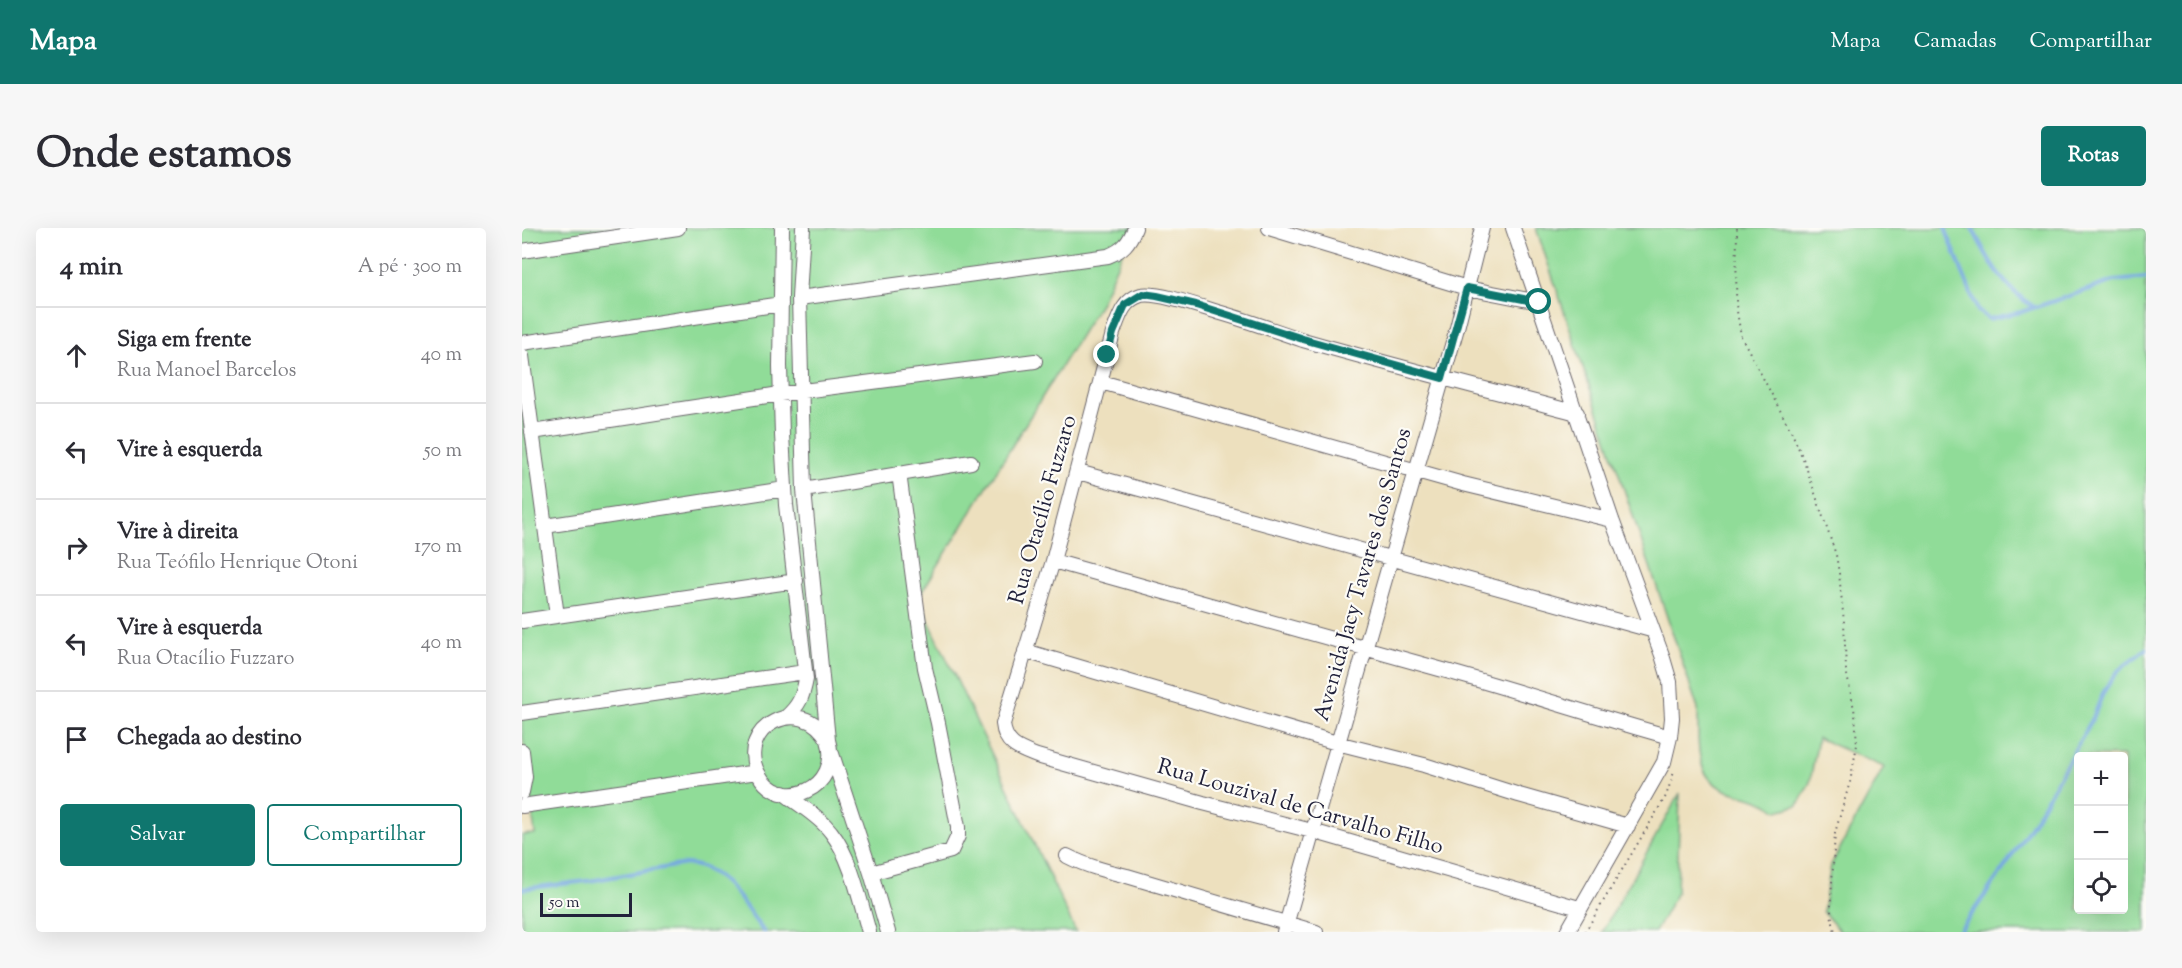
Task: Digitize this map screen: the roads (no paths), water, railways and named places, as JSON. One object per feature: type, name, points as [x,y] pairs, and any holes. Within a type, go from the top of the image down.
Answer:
[{"type":"street","points":[[522,251],[678,228]]},
{"type":"street","points":[[782,228],[780,394],[785,489],[805,672],[803,696],[795,709],[786,717],[770,724],[758,737],[754,754],[757,772],[768,786],[784,793],[832,833],[849,867],[869,932]]},
{"type":"street","points":[[784,793],[802,793],[817,785],[828,772],[830,764],[804,490],[799,298],[803,228]]},
{"type":"street","points":[[799,298],[1108,256],[1120,251],[1129,242],[1136,228]]},
{"type":"street","points":[[1269,228],[1467,288],[1539,302]]},
{"type":"street","name":"Avenida Jacy Tavares dos Santos","points":[[1285,927],[1337,743],[1355,689],[1482,228]]},
{"type":"street","points":[[1513,228],[1612,520],[1670,682],[1672,704],[1670,737],[1664,762],[1567,932]]},
{"type":"street","name":"Rua Otacílio Fuzzaro","points":[[1012,746],[1005,736],[1003,724],[1053,561],[1113,333],[1125,305],[1143,294],[1157,296],[1196,305],[1303,339],[1442,378]]},
{"type":"street","points":[[522,344],[781,304]]},
{"type":"street","points":[[522,356],[557,616]]},
{"type":"street","points":[[532,432],[801,391],[1035,361]]},
{"type":"street","points":[[1442,378],[1577,413]]},
{"type":"street","points":[[1101,382],[1415,471],[1612,520]]},
{"type":"street","points":[[804,490],[971,462]]},
{"type":"street","points":[[1078,472],[1651,630]]},
{"type":"street","points":[[872,873],[951,851],[958,836],[955,807],[923,657],[899,473]]},
{"type":"street","points":[[545,526],[785,489]]},
{"type":"street","points":[[1053,561],[1218,606],[1670,737]]},
{"type":"street","points":[[522,621],[796,581]]},
{"type":"street","points":[[1025,651],[1628,826]]},
{"type":"street","points":[[522,713],[805,672]]},
{"type":"street","points":[[786,717],[811,721],[818,726],[829,744],[872,873],[888,932]]},
{"type":"street","name":"Rua Louzival de Carvalho Filho","points":[[1012,746],[1037,756],[1312,831],[1579,908]]},
{"type":"street","points":[[522,751],[525,777],[522,792]]},
{"type":"street","points":[[522,806],[757,772]]},
{"type":"street","points":[[1067,856],[1098,869],[1137,878],[1285,927],[1316,932]]},
{"type":"waterway","points":[[1945,228],[1978,311],[1989,319],[2021,312],[2114,281],[2146,278]]},
{"type":"waterway","points":[[1972,228],[1990,262],[2005,282],[2034,307]]},
{"type":"waterway","points":[[1959,932],[2034,821],[2093,718],[2103,693],[2112,679],[2119,670],[2146,649]]},
{"type":"waterway","points":[[522,889],[595,880],[686,864],[699,866],[721,879],[731,889],[764,932]]}]
